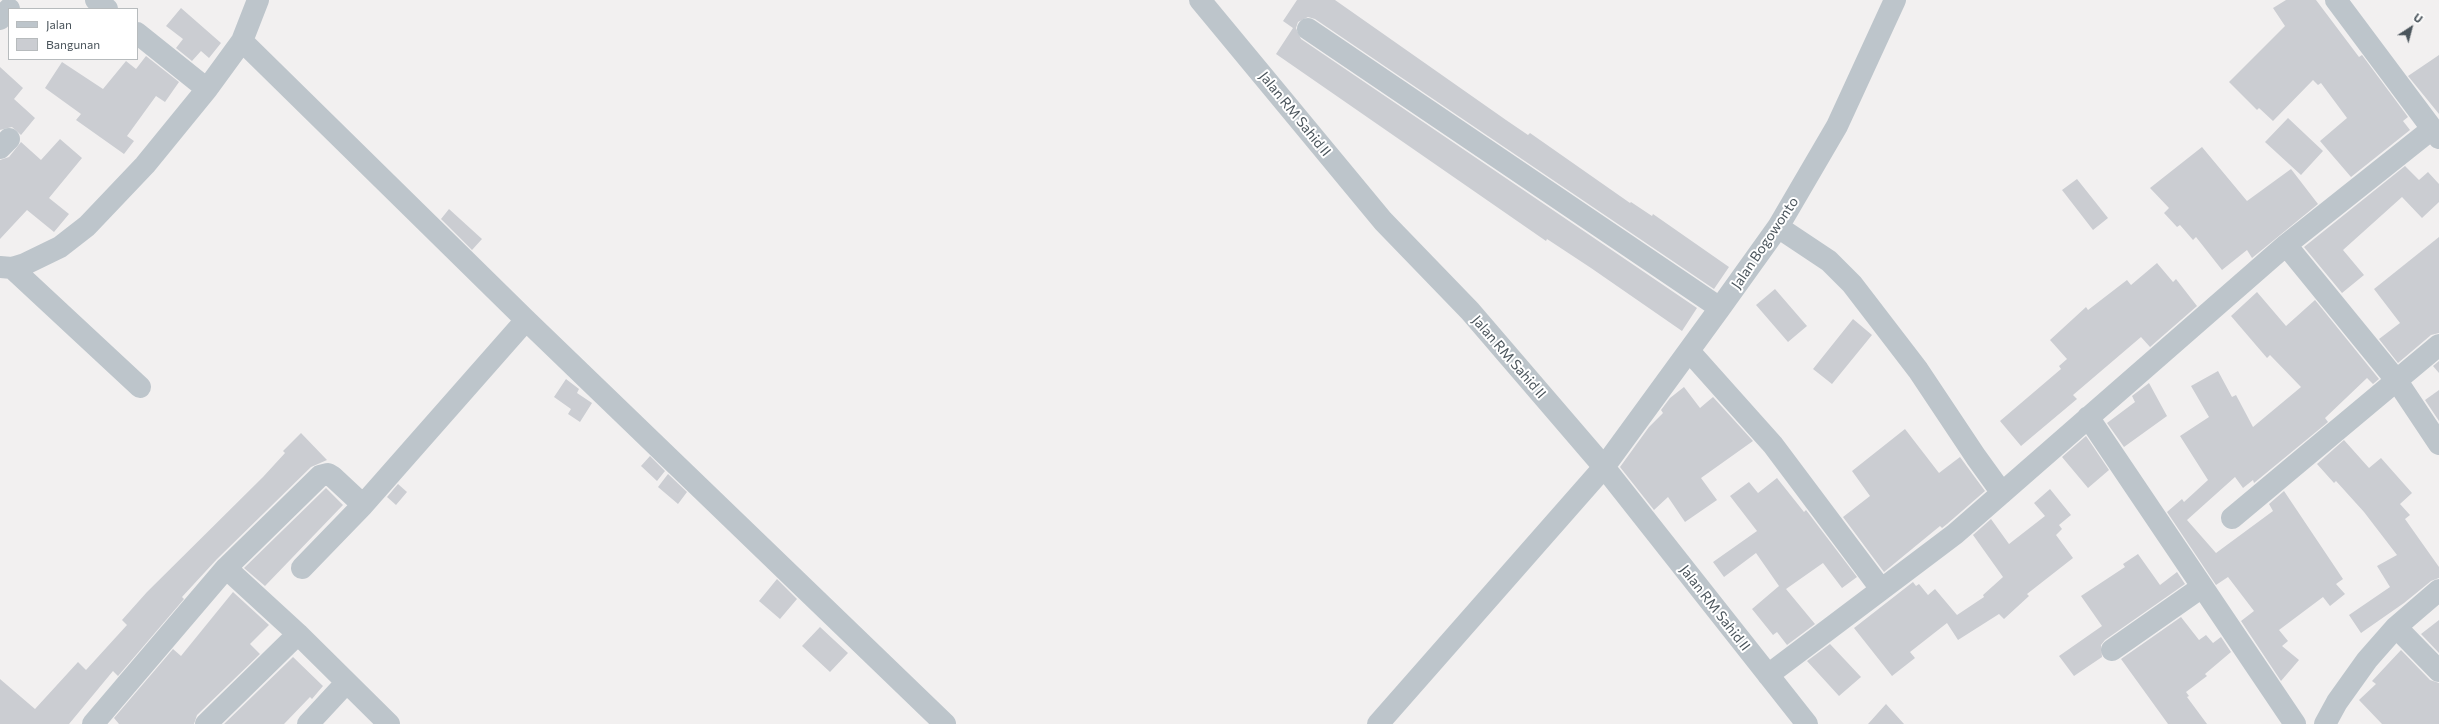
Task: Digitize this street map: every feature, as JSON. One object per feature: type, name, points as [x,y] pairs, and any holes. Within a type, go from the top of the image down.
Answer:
[{"type":"street","points":[[10,8],[17,0]]},
{"type":"street","points":[[96,0],[107,8]]},
{"type":"street","points":[[6,267],[25,264],[60,247],[86,226],[146,165],[208,89],[242,41],[258,0]]},
{"type":"street","name":"Jalan Bogowonto","points":[[1378,724],[1604,467],[1778,227],[1837,126],[1895,0]]},
{"type":"street","points":[[1768,675],[1955,534],[2286,245],[2435,133],[2336,0]]},
{"type":"street","name":"Jalan RM Sahid II","points":[[1205,2],[1383,222],[1470,311],[1604,467],[1807,724]]},
{"type":"street","points":[[0,19],[8,10]]},
{"type":"street","points":[[1308,29],[1720,308]]},
{"type":"street","points":[[138,34],[208,89]]},
{"type":"street","points":[[242,41],[526,320],[945,724]]},
{"type":"street","points":[[1778,227],[1829,261],[1852,284],[1918,370],[1976,458],[2002,493]]},
{"type":"street","points":[[2286,245],[2397,381],[2439,444]]},
{"type":"street","points":[[6,267],[140,387]]},
{"type":"street","points":[[302,568],[363,505],[526,320]]},
{"type":"street","points":[[2232,518],[2439,345]]},
{"type":"street","points":[[1689,351],[1773,445],[1881,589]]},
{"type":"street","points":[[2088,417],[2295,724]]},
{"type":"street","points":[[93,724],[226,568],[320,476],[328,474],[333,477],[363,505]]},
{"type":"street","points":[[226,568],[298,634],[389,724]]},
{"type":"street","points":[[2112,650],[2202,586]]},
{"type":"street","points":[[2327,723],[2355,676],[2396,627],[2439,590]]},
{"type":"street","points":[[2396,627],[2439,671]]},
{"type":"street","points":[[206,724],[298,634]]},
{"type":"street","points":[[308,724],[346,683]]},
{"type":"building","points":[[1297,0],[1335,0],[1528,135],[1530,133],[1630,203],[1631,202],[1652,216],[1653,214],[1729,267],[1714,289],[1315,19],[1308,17],[1298,22],[1296,28],[1301,39],[1697,308],[1682,331],[1591,268],[1547,239],[1546,241],[1276,54],[1293,28],[1283,21]]},
{"type":"building","points":[[2286,0],[2316,0],[2359,57],[2362,55],[2408,117],[2403,121],[2410,130],[2351,177],[2320,141],[2347,118],[2321,83],[2318,85],[2313,80],[2273,121],[2259,108],[2257,110],[2229,82],[2285,26],[2273,8]]},
{"type":"building","points":[[181,8],[221,43],[209,58],[201,51],[192,61],[176,48],[183,39],[166,26]]},
{"type":"building","points":[[2439,55],[2439,114],[2408,76]]},
{"type":"building","points":[[146,56],[179,82],[165,102],[156,96],[127,136],[134,141],[124,154],[76,120],[81,114],[45,88],[62,62],[103,89],[126,61],[136,69]]},
{"type":"building","points":[[0,67],[23,88],[14,99],[35,118],[21,135],[12,127],[0,130]]},
{"type":"building","points":[[2288,118],[2323,151],[2301,175],[2265,142]]},
{"type":"building","points":[[60,139],[82,158],[49,198],[69,214],[54,232],[27,210],[0,239],[0,160],[9,157],[21,142],[41,160]]},
{"type":"building","points":[[2202,147],[2247,201],[2291,169],[2318,204],[2252,258],[2247,250],[2222,270],[2196,237],[2193,240],[2180,225],[2177,227],[2164,213],[2169,208],[2150,188]]},
{"type":"building","points":[[2405,166],[2419,180],[2428,172],[2439,184],[2439,202],[2422,218],[2402,197],[2343,250],[2364,275],[2342,293],[2304,247]]},
{"type":"building","points":[[2077,179],[2108,218],[2093,230],[2062,190]]},
{"type":"building","points":[[449,209],[482,239],[472,250],[441,219]]},
{"type":"building","points":[[2439,237],[2439,333],[2431,335],[2398,363],[2379,339],[2400,323],[2374,289]]},
{"type":"building","points":[[2157,263],[2173,282],[2176,279],[2197,306],[2150,347],[2141,337],[2073,395],[2077,399],[2021,446],[2000,421],[2061,369],[2059,366],[2067,359],[2050,340],[2086,307],[2088,310],[2127,280],[2131,285]]},
{"type":"building","points":[[1775,289],[1807,326],[1788,342],[1756,305]]},
{"type":"building","points":[[2257,292],[2286,326],[2315,300],[2379,379],[2373,384],[2367,378],[2325,418],[2328,422],[2254,483],[2253,480],[2243,488],[2235,477],[2187,520],[2216,553],[2273,511],[2269,504],[2284,491],[2343,579],[2336,584],[2345,594],[2330,606],[2323,597],[2279,630],[2288,641],[2282,646],[2299,660],[2281,681],[2241,621],[2254,611],[2228,577],[2216,585],[2167,512],[2182,499],[2184,502],[2208,480],[2180,436],[2209,417],[2191,386],[2218,371],[2232,397],[2236,395],[2253,427],[2301,387],[2270,355],[2267,358],[2231,316]]},
{"type":"building","points":[[1853,319],[1872,335],[1832,384],[1813,369]]},
{"type":"building","points":[[2439,361],[2439,373],[2433,366]]},
{"type":"building","points":[[566,379],[579,389],[577,393],[592,403],[580,422],[568,414],[571,409],[554,397]]},
{"type":"building","points":[[2149,383],[2167,416],[2124,447],[2107,423],[2135,402],[2132,396]]},
{"type":"building","points":[[1684,387],[1700,408],[1713,397],[1753,441],[1701,478],[1717,500],[1685,522],[1668,497],[1654,510],[1620,467],[1649,427],[1663,413],[1661,410],[1670,398]]},
{"type":"building","points":[[2439,390],[2439,421],[2425,400]]},
{"type":"building","points":[[1905,429],[1939,473],[1960,457],[1985,491],[1947,524],[1942,528],[1940,526],[1884,572],[1843,517],[1870,496],[1852,471]]},
{"type":"building","points":[[301,433],[327,460],[311,467],[217,559],[182,597],[184,599],[118,676],[113,671],[69,724],[0,724],[0,679],[35,709],[78,662],[86,670],[127,625],[122,620],[147,592],[263,477],[285,453],[283,451]]},
{"type":"building","points":[[2086,436],[2109,470],[2088,488],[2062,457]]},
{"type":"building","points":[[2344,440],[2369,468],[2381,458],[2412,493],[2400,504],[2410,515],[2405,519],[2439,567],[2439,578],[2431,581],[2404,603],[2361,633],[2349,615],[2390,587],[2377,566],[2397,555],[2364,512],[2336,481],[2334,483],[2317,464]]},
{"type":"building","points":[[650,456],[665,471],[657,481],[641,466]]},
{"type":"building","points":[[668,474],[687,492],[678,504],[658,487]]},
{"type":"building","points":[[1777,478],[1804,512],[1806,510],[1857,577],[1842,588],[1823,563],[1786,589],[1815,624],[1787,645],[1777,632],[1773,635],[1752,609],[1779,586],[1756,553],[1724,577],[1713,562],[1757,531],[1730,496],[1749,482],[1758,493]]},
{"type":"building","points":[[398,484],[407,492],[396,505],[387,497]]},
{"type":"building","points":[[326,488],[343,505],[265,586],[244,568]]},
{"type":"building","points":[[2050,489],[2071,515],[2059,525],[2062,529],[2056,535],[2073,558],[2027,594],[2029,596],[2004,619],[1999,614],[1958,640],[1947,623],[1910,652],[1915,658],[1892,676],[1854,628],[1913,582],[1916,586],[1919,584],[1928,595],[1935,589],[1957,615],[1984,597],[1983,595],[2003,577],[1973,535],[1991,519],[2009,544],[2045,516],[2034,503]]},
{"type":"building","points":[[2138,554],[2160,585],[2177,572],[2185,584],[2105,640],[2101,645],[2102,657],[2074,676],[2059,656],[2102,626],[2081,596],[2125,567],[2123,564]]},
{"type":"building","points":[[777,579],[797,599],[780,619],[759,601]]},
{"type":"building","points":[[233,592],[269,625],[250,644],[260,654],[197,715],[194,724],[119,724],[114,718],[173,649],[181,656]]},
{"type":"building","points":[[2181,617],[2199,640],[2206,635],[2213,643],[2221,637],[2231,652],[2205,674],[2207,676],[2186,692],[2189,696],[2187,697],[2207,724],[2168,724],[2121,659]]},
{"type":"building","points":[[2439,620],[2439,653],[2421,634]]},
{"type":"building","points":[[820,627],[848,653],[830,672],[802,646]]},
{"type":"building","points":[[1830,644],[1861,677],[1839,696],[1807,661]]},
{"type":"building","points":[[2401,650],[2430,680],[2439,683],[2439,724],[2382,724],[2359,700],[2376,684],[2372,681]]},
{"type":"building","points":[[293,657],[323,686],[312,699],[310,697],[284,724],[224,724]]},
{"type":"building","points":[[1886,704],[1904,724],[1868,724]]}]
